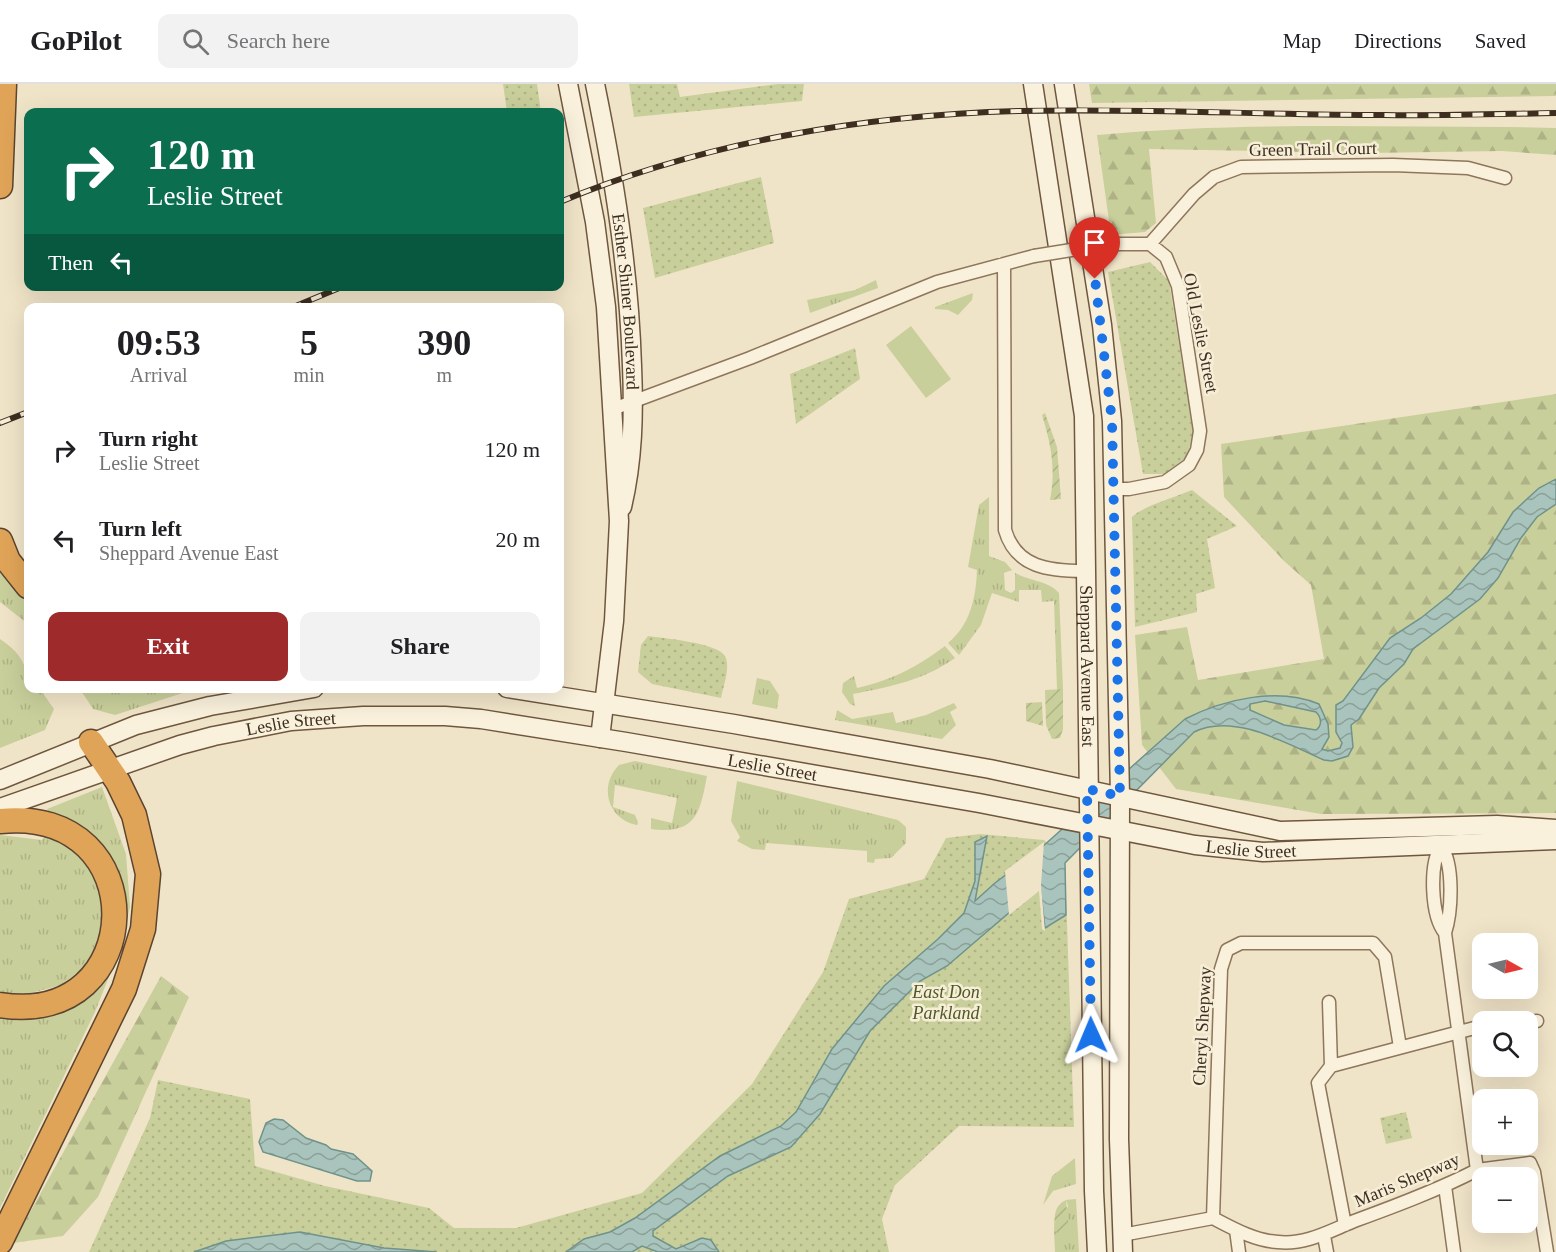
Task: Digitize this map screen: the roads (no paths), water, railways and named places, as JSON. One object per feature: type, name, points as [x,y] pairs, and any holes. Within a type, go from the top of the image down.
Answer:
[{"type":"highway","points":[[0,186],[4,84]]},
{"type":"highway","points":[[1,545],[8,561],[24,581]]},
{"type":"highway","points":[[5,1232],[124,989],[143,929],[148,874],[134,815],[110,769],[91,742]]},
{"type":"highway","points":[[0,821],[47,822],[73,834],[94,852],[113,893],[114,935],[105,960],[87,983],[59,1001],[25,1009],[0,1005]]},
{"type":"main road","name":"Esther Shiner Boulevard","points":[[568,84],[595,222],[606,307],[619,520],[614,621],[600,738]]},
{"type":"main road","name":"Esther Shiner Boulevard","points":[[595,84],[621,232],[630,311],[634,403],[629,477],[619,520]]},
{"type":"main road","name":"Sheppard Avenue East","points":[[1033,84],[1084,416],[1087,823],[1097,1252]]},
{"type":"main road","name":"Sheppard Avenue East","points":[[1064,84],[1102,325],[1112,421],[1120,796],[1119,1139],[1123,1244]]},
{"type":"main road","name":"Leslie Street","points":[[0,780],[136,726],[210,706],[285,693]]},
{"type":"main road","name":"Leslie Street","points":[[538,693],[990,769],[1280,831],[1497,825],[1556,829]]},
{"type":"main road","name":"Leslie Street","points":[[0,808],[110,769],[214,736],[291,722],[363,716],[481,719],[1087,823],[1195,845],[1263,852],[1556,840]]},
{"type":"street","name":"Green Trail Court","points":[[1150,244],[1194,194],[1214,177],[1241,167],[1458,168],[1505,178]]},
{"type":"street","points":[[613,409],[634,403],[937,282],[1034,256],[1109,244],[1150,244]]},
{"type":"street","name":"Old Leslie Street","points":[[1114,489],[1165,482],[1190,465],[1197,450],[1200,431],[1178,286],[1166,257],[1150,244]]},
{"type":"street","points":[[1004,264],[1005,530],[1016,551],[1030,564],[1055,571],[1084,571]]},
{"type":"street","name":"Maris Shepway","points":[[1441,827],[1441,846],[1449,857],[1449,919],[1445,933],[1477,1167]]},
{"type":"street","name":"Cheryl Shepway","points":[[1213,1218],[1221,969],[1227,950],[1241,943],[1373,944],[1385,957],[1400,1047]]},
{"type":"street","points":[[1329,1002],[1331,1066],[1318,1083],[1345,1225]]},
{"type":"street","points":[[1331,1066],[1384,1054],[1400,1047],[1457,1034],[1472,1028]]},
{"type":"street","points":[[1500,1167],[1530,1163],[1532,1167]]},
{"type":"street","name":"Maris Shepway","points":[[1213,1218],[1236,1230],[1278,1242],[1324,1236],[1345,1225],[1445,1186],[1472,1172]]},
{"type":"street","points":[[1445,1186],[1454,1252]]},
{"type":"street","points":[[1538,1197],[1547,1252]]},
{"type":"street","points":[[1123,1244],[1213,1218]]},
{"type":"street","points":[[1236,1230],[1239,1252]]},
{"type":"street","points":[[1324,1236],[1327,1252]]},
{"type":"water","points":[[1556,479],[1556,504],[1537,517],[1521,538],[1498,578],[1480,599],[1413,649],[1404,664],[1379,688],[1359,719],[1351,725],[1353,747],[1348,756],[1332,761],[1324,760],[1260,732],[1243,728],[1210,727],[1194,732],[1065,863],[1066,915],[1045,928],[1040,886],[947,966],[920,981],[870,1031],[820,1114],[791,1147],[728,1176],[653,1231],[653,1236],[676,1249],[702,1238],[711,1240],[719,1252],[658,1252],[642,1246],[632,1252],[566,1252],[584,1239],[610,1232],[635,1218],[720,1156],[781,1126],[796,1112],[832,1049],[884,986],[964,913],[975,881],[975,842],[987,836],[975,901],[1041,848],[1185,719],[1233,701],[1286,696],[1319,704],[1328,724],[1329,737],[1322,749],[1328,751],[1340,748],[1342,743],[1336,732],[1336,705],[1343,701],[1390,638],[1421,618],[1451,594],[1488,552],[1513,512],[1539,488]],"holes":[[[1265,701],[1316,712],[1320,722],[1316,730],[1284,725],[1250,710],[1250,704]]]},
{"type":"water","points":[[274,1119],[283,1120],[306,1138],[331,1149],[353,1154],[372,1171],[370,1181],[357,1181],[263,1152],[259,1142],[266,1123]]},
{"type":"water","points":[[300,1232],[384,1248],[437,1252],[194,1252],[226,1241]]},
{"type":"railway","points":[[564,200],[614,181],[727,148],[785,136],[902,118],[1065,110],[1405,115],[1556,113]]},
{"type":"railway","points":[[303,303],[332,291]]},
{"type":"railway","points":[[0,423],[24,414]]},
{"type":"park label","name":"East Don Parkland","points":[[946,1002]]}]
